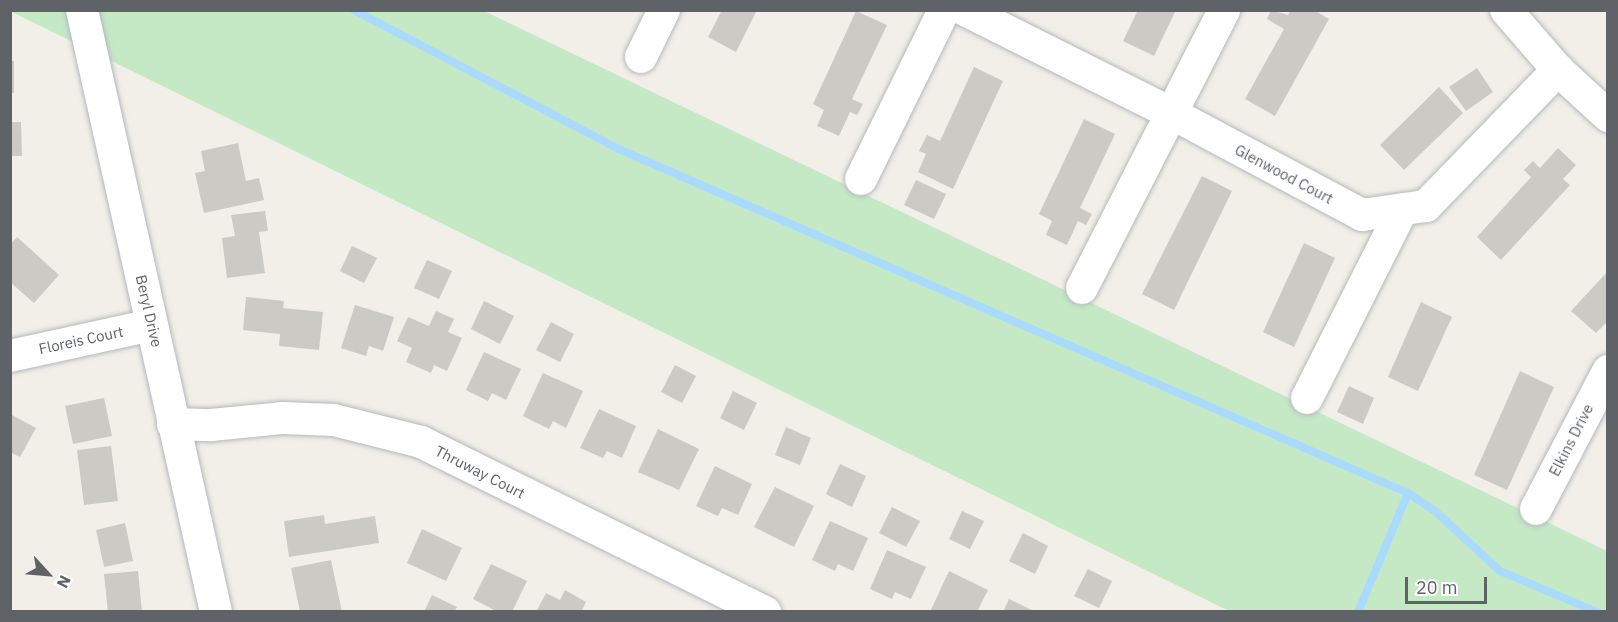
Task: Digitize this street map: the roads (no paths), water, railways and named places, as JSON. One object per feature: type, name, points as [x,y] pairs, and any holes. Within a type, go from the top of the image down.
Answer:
[{"type":"street","name":"Beryl Drive","points":[[82,10],[216,612]]},
{"type":"street","points":[[641,57],[664,10]]},
{"type":"street","points":[[861,179],[944,10]]},
{"type":"street","name":"Glenwood Court","points":[[965,10],[1171,113],[1362,215],[1426,206],[1558,70]]},
{"type":"street","points":[[1082,288],[1224,10]]},
{"type":"street","points":[[1506,10],[1558,70],[1608,116]]},
{"type":"street","points":[[1307,398],[1402,210]]},
{"type":"street","name":"Floreis Court","points":[[10,356],[152,325]]},
{"type":"street","name":"Elkins Drive","points":[[1536,509],[1608,371]]},
{"type":"street","name":"Thruway Court","points":[[173,424],[211,425],[282,418],[334,420],[421,442],[765,612]]},
{"type":"waterway","points":[[354,10],[621,150],[1408,493],[1436,512],[1500,571],[1597,612]]},
{"type":"waterway","points":[[1358,612],[1408,493]]}]
